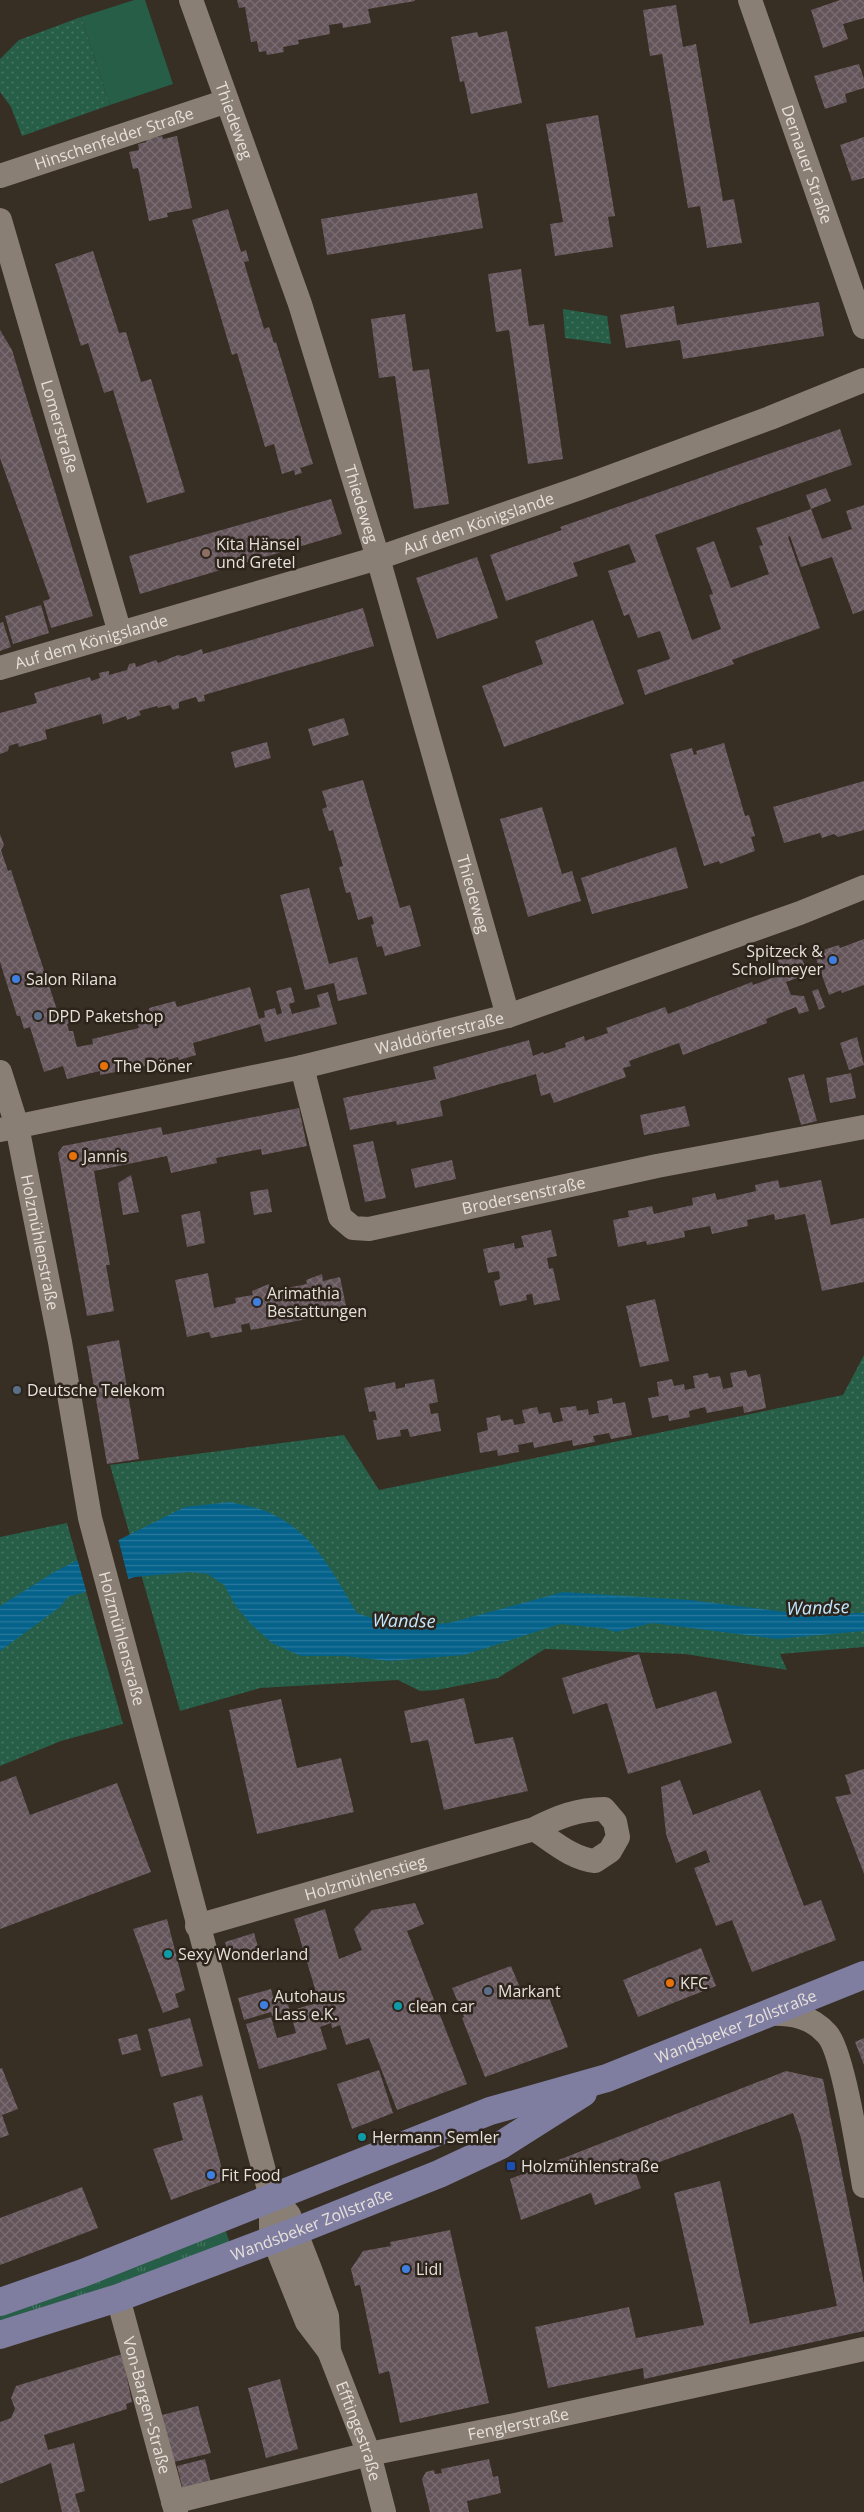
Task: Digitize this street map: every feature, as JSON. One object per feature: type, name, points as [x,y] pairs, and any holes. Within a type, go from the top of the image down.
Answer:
[{"type":"main road","name":"Wandsbeker Zollstraße","points":[[0,2302],[83,2273],[490,2111],[607,2078],[864,1975]]},
{"type":"main road","name":"Wandsbeker Zollstraße","points":[[0,2335],[118,2298],[285,2236],[439,2174],[502,2145],[607,2078]]},
{"type":"street","name":"Thiedeweg","points":[[191,0],[300,304],[378,558],[508,1016]]},
{"type":"street","name":"Dernauer Straße","points":[[750,0],[864,327]]},
{"type":"street","name":"Hinschenfelder Straße","points":[[0,176],[227,101]]},
{"type":"street","name":"Lomerstraße","points":[[0,220],[120,633]]},
{"type":"street","name":"Auf dem Königslande","points":[[0,668],[378,558],[589,485],[770,418],[864,380]]},
{"type":"street","name":"Walddörferstraße","points":[[8,1128],[302,1067],[508,1016],[800,913],[864,887]]},
{"type":"street","name":"Brodersenstraße","points":[[302,1067],[340,1217],[353,1228],[369,1229],[657,1166],[864,1127]]},
{"type":"street","name":"Holzmühlenstraße","points":[[0,1072],[8,1128],[60,1342],[85,1496],[95,1540],[271,2198],[271,2228],[285,2236]]},
{"type":"street","name":"Holzmühlenstieg","points":[[197,1926],[534,1828]]},
{"type":"street","points":[[768,2014],[783,2014],[806,2018],[814,2022],[827,2034],[835,2048],[864,2186]]},
{"type":"street","name":"Efftingestraße","points":[[285,2236],[326,2316],[330,2351],[369,2454],[384,2512]]},
{"type":"street","name":"Von-Bargen-Straße","points":[[118,2298],[174,2507]]},
{"type":"street","name":"Fenglerstraße","points":[[174,2507],[369,2454],[510,2426],[864,2349]]},
{"type":"green space","points":[[134,0],[145,0],[173,84],[110,105],[81,17]]},
{"type":"green space","points":[[81,17],[110,105],[22,136],[11,107],[0,92],[0,59],[19,40]]},
{"type":"green space","points":[[563,309],[607,316],[611,344],[565,338]]},
{"type":"green space","points":[[864,1355],[864,1647],[780,1654],[787,1670],[685,1654],[545,1649],[498,1678],[437,1690],[420,1691],[398,1680],[260,1688],[180,1711],[110,1465],[344,1435],[379,1490],[843,1395]]},
{"type":"green space","points":[[67,1523],[123,1724],[61,1741],[0,1766],[0,1537]]},
{"type":"green space","points":[[225,2229],[230,2243],[133,2279],[0,2321],[0,2315]]},
{"type":"water","points":[[230,1502],[261,1509],[286,1521],[311,1543],[331,1569],[357,1613],[397,1627],[449,1623],[563,1592],[690,1600],[794,1613],[864,1613],[864,1631],[777,1639],[652,1623],[616,1632],[603,1628],[560,1624],[464,1655],[389,1661],[345,1656],[301,1656],[272,1643],[250,1623],[236,1606],[224,1585],[208,1574],[190,1572],[135,1577],[68,1597],[60,1607],[0,1651],[0,1606],[56,1571],[185,1507]]},
{"type":"pier","points":[[118,1538],[129,1582],[87,1594],[77,1558]]},
{"type":"building","points":[[237,0],[415,1],[368,9],[371,23],[343,28],[342,23],[329,25],[330,34],[298,40],[299,44],[283,47],[284,52],[267,55],[266,51],[259,52],[257,41],[251,42],[245,7],[239,8]]},
{"type":"building","points":[[840,0],[864,0],[864,18],[843,24],[848,39],[823,48],[811,10]]},
{"type":"building","points":[[676,5],[683,47],[696,44],[723,201],[734,199],[742,243],[707,248],[700,206],[688,208],[662,54],[650,56],[643,10]]},
{"type":"building","points":[[507,31],[522,103],[471,114],[464,81],[460,82],[451,37],[477,32],[479,37]]},
{"type":"building","points":[[859,64],[864,79],[864,88],[845,94],[847,102],[825,109],[814,76]]},
{"type":"building","points":[[598,115],[615,216],[608,217],[613,247],[555,256],[550,224],[563,222],[546,124]]},
{"type":"building","points":[[162,136],[163,139],[177,136],[192,208],[167,213],[168,217],[149,221],[138,168],[133,169],[129,152],[139,150],[138,144],[146,142],[146,139]]},
{"type":"building","points":[[864,137],[864,178],[852,181],[840,145]]},
{"type":"building","points":[[477,193],[483,228],[327,255],[321,219]]},
{"type":"building","points":[[228,209],[241,252],[246,250],[249,261],[244,262],[264,329],[269,327],[274,343],[276,342],[313,464],[300,468],[302,473],[295,475],[294,470],[282,474],[274,444],[265,447],[237,353],[232,355],[192,220]]},
{"type":"building","points":[[93,251],[119,333],[126,332],[141,382],[151,379],[185,492],[147,503],[113,390],[104,393],[88,343],[81,346],[55,264]]},
{"type":"building","points":[[521,269],[529,326],[544,324],[563,459],[528,464],[509,330],[496,332],[488,274]]},
{"type":"building","points":[[819,302],[824,336],[683,359],[680,340],[626,348],[620,315],[674,306],[677,325]]},
{"type":"building","points":[[405,314],[413,371],[429,369],[449,504],[414,509],[395,376],[379,378],[371,319]]},
{"type":"building","points":[[0,330],[12,350],[93,616],[51,628],[43,601],[50,599],[0,458]]},
{"type":"building","points":[[840,429],[852,465],[655,535],[692,640],[721,629],[709,595],[713,594],[696,548],[714,541],[731,588],[769,574],[759,546],[763,545],[756,528],[811,509],[822,539],[852,529],[846,511],[864,505],[864,610],[853,614],[832,557],[801,567],[790,536],[788,537],[820,628],[732,660],[734,664],[645,695],[637,670],[670,659],[660,631],[638,638],[629,614],[624,616],[608,571],[636,562],[629,544],[573,563],[578,576],[506,601],[490,555],[562,530],[560,527]]},
{"type":"building","points":[[826,488],[831,501],[811,509],[806,495]]},
{"type":"building","points":[[331,499],[342,534],[140,594],[129,556]]},
{"type":"building","points":[[477,557],[498,618],[437,639],[416,578]]},
{"type":"building","points":[[41,605],[49,633],[13,644],[5,616]]},
{"type":"building","points":[[363,608],[374,646],[204,695],[205,701],[198,702],[196,697],[179,702],[179,708],[173,710],[170,705],[158,708],[157,706],[139,711],[141,715],[127,720],[126,716],[103,724],[101,714],[45,730],[47,739],[19,747],[18,743],[9,746],[8,751],[0,754],[0,713],[37,703],[34,693],[90,677],[91,681],[100,678],[99,673],[109,671],[109,675],[127,670],[129,664],[135,663],[136,667],[156,660],[158,663],[178,655],[183,656],[202,649],[203,654]]},
{"type":"building","points":[[593,620],[624,704],[504,747],[482,686],[543,664],[535,641]]},
{"type":"building","points":[[3,622],[11,647],[0,651],[0,623]]},
{"type":"building","points":[[344,718],[349,735],[313,746],[308,729]]},
{"type":"building","points":[[267,742],[271,758],[235,768],[231,752]]},
{"type":"building","points":[[724,743],[745,816],[749,815],[755,836],[751,837],[755,851],[720,864],[719,861],[704,866],[670,754],[692,748],[694,755],[697,754],[696,751]]},
{"type":"building","points":[[363,780],[400,908],[410,905],[421,946],[385,956],[382,946],[377,947],[371,925],[374,924],[372,916],[358,920],[350,892],[346,893],[339,867],[343,866],[333,830],[329,831],[322,809],[327,807],[322,791]]},
{"type":"building","points":[[864,781],[864,830],[838,837],[834,834],[822,838],[820,833],[784,843],[773,807]]},
{"type":"building","points":[[542,807],[562,874],[572,871],[581,901],[528,917],[500,819]]},
{"type":"building","points":[[0,834],[4,845],[1,850],[8,871],[11,870],[59,1016],[67,1014],[70,1023],[67,1024],[69,1031],[73,1031],[77,1047],[93,1044],[92,1039],[139,1028],[136,1018],[150,1014],[149,1008],[175,1001],[177,1007],[250,987],[259,1019],[265,1017],[264,1011],[275,1008],[277,1015],[282,1013],[276,991],[291,987],[295,1002],[289,1004],[292,1014],[320,1007],[317,995],[328,992],[337,1024],[265,1042],[260,1024],[193,1043],[196,1055],[179,1060],[178,1057],[141,1067],[100,1075],[100,1071],[67,1079],[63,1066],[44,1072],[30,1027],[24,1029],[20,1016],[17,1016],[0,962]]},
{"type":"building","points":[[676,847],[688,888],[592,914],[581,878]]},
{"type":"building","points":[[309,888],[329,964],[357,957],[367,994],[338,1001],[334,983],[305,990],[280,895]]},
{"type":"building","points":[[864,939],[864,985],[842,993],[841,990],[829,995],[814,953],[839,945],[840,948]]},
{"type":"building","points":[[796,945],[807,971],[803,976],[786,982],[791,995],[804,996],[809,1011],[799,1014],[796,1007],[766,1019],[767,1023],[683,1055],[679,1043],[629,1061],[631,1066],[623,1068],[626,1077],[554,1103],[550,1093],[541,1096],[536,1074],[440,1101],[443,1116],[397,1125],[396,1121],[350,1130],[343,1098],[436,1079],[433,1067],[529,1040],[533,1056],[543,1052],[544,1054],[566,1047],[565,1043],[584,1036],[585,1041],[608,1033],[606,1028],[665,1007],[668,1014],[752,982],[753,985],[783,974],[775,952]]},
{"type":"building","points":[[818,989],[825,1007],[819,1010],[812,991]]},
{"type":"building","points":[[857,1037],[864,1065],[849,1070],[840,1043]]},
{"type":"building","points":[[851,1073],[856,1098],[830,1103],[826,1078]]},
{"type":"building","points":[[804,1074],[817,1121],[801,1125],[788,1078]]},
{"type":"building","points":[[685,1106],[690,1126],[644,1135],[640,1115]]},
{"type":"building","points":[[299,1108],[307,1146],[262,1155],[261,1149],[216,1158],[217,1163],[171,1173],[167,1156],[94,1171],[110,1265],[106,1265],[114,1311],[87,1316],[58,1153],[63,1146],[161,1127],[163,1135]]},
{"type":"building","points":[[373,1141],[386,1198],[365,1202],[353,1145]]},
{"type":"building","points":[[452,1160],[456,1179],[415,1188],[411,1169]]},
{"type":"building","points":[[131,1175],[139,1212],[123,1215],[118,1183]]},
{"type":"building","points":[[778,1180],[780,1188],[821,1180],[831,1225],[864,1218],[864,1282],[822,1291],[805,1214],[775,1220],[774,1214],[747,1220],[748,1226],[712,1234],[710,1226],[684,1231],[685,1237],[672,1240],[647,1245],[646,1241],[618,1247],[613,1220],[629,1217],[628,1211],[652,1206],[654,1214],[693,1205],[692,1198],[715,1193],[717,1200],[756,1191],[755,1185]]},
{"type":"building","points":[[268,1189],[272,1212],[254,1215],[250,1192]]},
{"type":"building","points":[[200,1211],[205,1243],[187,1247],[181,1215]]},
{"type":"building","points":[[551,1230],[557,1256],[547,1258],[549,1269],[553,1268],[560,1300],[534,1305],[532,1294],[526,1295],[527,1300],[500,1306],[494,1281],[500,1279],[499,1271],[488,1273],[483,1249],[514,1243],[515,1249],[524,1247],[521,1236]]},
{"type":"building","points":[[208,1273],[214,1308],[236,1303],[235,1298],[253,1295],[252,1291],[269,1284],[271,1291],[307,1284],[306,1280],[322,1274],[323,1281],[340,1277],[347,1311],[251,1330],[249,1323],[241,1325],[242,1332],[211,1338],[209,1332],[187,1337],[175,1280]]},
{"type":"building","points":[[655,1299],[669,1361],[640,1367],[626,1306]]},
{"type":"building","points":[[119,1340],[139,1459],[107,1464],[87,1346]]},
{"type":"building","points":[[746,1370],[748,1377],[760,1374],[766,1408],[744,1413],[743,1406],[707,1413],[705,1407],[689,1411],[690,1417],[669,1421],[668,1415],[652,1418],[648,1398],[659,1396],[657,1382],[672,1379],[674,1386],[684,1384],[685,1390],[695,1388],[693,1376],[708,1373],[709,1378],[720,1376],[723,1389],[733,1387],[730,1373]]},
{"type":"building","points":[[434,1379],[438,1402],[429,1404],[431,1414],[438,1413],[441,1431],[410,1437],[408,1429],[400,1430],[401,1436],[377,1440],[373,1420],[377,1420],[375,1411],[369,1412],[364,1388],[395,1382],[396,1389],[405,1387],[405,1384]]},
{"type":"building","points":[[612,1398],[613,1404],[625,1402],[632,1435],[611,1439],[609,1433],[593,1436],[595,1442],[573,1446],[572,1440],[534,1448],[533,1442],[518,1445],[519,1452],[498,1456],[497,1450],[480,1453],[477,1433],[488,1430],[486,1418],[500,1415],[501,1421],[513,1419],[514,1425],[525,1423],[522,1410],[537,1407],[539,1414],[550,1412],[553,1423],[563,1421],[560,1408],[576,1406],[577,1411],[588,1409],[589,1415],[599,1413],[597,1401]]},
{"type":"building","points":[[639,1654],[656,1709],[716,1691],[732,1743],[628,1774],[607,1703],[573,1714],[562,1678]]},
{"type":"building","points":[[464,1698],[475,1744],[513,1737],[528,1791],[444,1810],[428,1740],[411,1743],[404,1711]]},
{"type":"building","points":[[281,1699],[297,1768],[341,1758],[354,1812],[257,1834],[229,1710]]},
{"type":"building","points":[[864,1769],[864,1874],[835,1797],[851,1794],[845,1775]]},
{"type":"building","points":[[16,1776],[30,1815],[117,1783],[151,1872],[0,1929],[0,1782]]},
{"type":"building","points":[[680,1780],[693,1815],[760,1790],[804,1906],[821,1900],[836,1940],[752,1972],[732,1920],[716,1926],[694,1868],[710,1862],[706,1850],[676,1863],[666,1834],[661,1787]]},
{"type":"building","name":"clean car","points":[[415,1903],[424,1924],[407,1931],[467,2084],[397,2110],[369,2038],[346,2045],[340,2025],[332,2028],[331,2023],[320,2027],[327,2049],[259,2069],[246,2024],[271,2017],[277,2038],[296,2033],[290,2011],[319,2002],[294,1919],[325,1909],[339,1959],[362,1950],[354,1929],[372,1910]]},
{"type":"building","points":[[167,1919],[185,1990],[175,1994],[179,2007],[163,2013],[133,1929]]},
{"type":"building","points":[[254,1933],[259,1950],[230,1959],[225,1942]]},
{"type":"building","name":"KFC","points":[[701,1948],[716,1986],[638,2017],[623,1980]]},
{"type":"building","points":[[511,1966],[523,1995],[545,1987],[568,2047],[485,2077],[452,1988]]},
{"type":"building","name":"Autohaus Lass e.K.","points":[[271,1989],[273,1997],[285,1994],[290,2011],[272,2016],[271,2012],[244,2020],[238,1998]]},
{"type":"building","points":[[190,2018],[203,2066],[161,2077],[148,2029]]},
{"type":"building","points":[[137,2034],[141,2050],[122,2055],[118,2039]]},
{"type":"building","points":[[864,2038],[864,2065],[855,2042]]},
{"type":"building","points":[[2,2068],[18,2109],[2,2115],[9,2135],[0,2138],[0,2069]]},
{"type":"building","points":[[379,2070],[393,2113],[352,2129],[337,2084]]},
{"type":"building","points":[[786,2071],[823,2079],[864,2284],[864,2331],[644,2379],[643,2368],[548,2388],[535,2327],[629,2307],[636,2338],[704,2325],[674,2193],[720,2181],[750,2324],[837,2306],[801,2138],[793,2113],[635,2171],[641,2188],[595,2205],[591,2193],[521,2220],[510,2179]]},
{"type":"building","points":[[202,2095],[225,2180],[171,2200],[153,2149],[183,2140],[173,2103]]},
{"type":"building","points":[[82,2187],[98,2228],[0,2265],[0,2218]]},
{"type":"building","points":[[450,2230],[489,2403],[400,2423],[389,2371],[379,2374],[360,2285],[355,2286],[351,2269],[363,2251],[391,2246],[390,2242]]},
{"type":"building","points":[[122,2354],[132,2402],[126,2404],[127,2409],[44,2435],[48,2450],[74,2443],[85,2491],[75,2494],[80,2512],[62,2512],[51,2463],[0,2484],[0,2422],[11,2418],[15,2409],[11,2398],[16,2386]]},
{"type":"building","points":[[280,2379],[298,2449],[266,2458],[248,2388]]},
{"type":"building","points":[[198,2406],[211,2453],[174,2462],[162,2415]]},
{"type":"building","points":[[205,2459],[211,2483],[183,2490],[177,2466]]},
{"type":"building","points":[[489,2459],[493,2477],[498,2476],[501,2493],[467,2501],[469,2512],[430,2512],[422,2479],[426,2472],[434,2470],[435,2474],[442,2473],[441,2469]]},
{"type":"place","name":"Kita Hänsel und Gretel","points":[[206,553]]},
{"type":"place","name":"Spitzeck & Schollmeyer","points":[[833,960]]},
{"type":"place","name":"Salon Rilana","points":[[16,979]]},
{"type":"place","name":"DPD Paketshop","points":[[38,1016]]},
{"type":"place","name":"The Döner","points":[[104,1066]]},
{"type":"place","name":"Jannis","points":[[73,1156]]},
{"type":"place","name":"Arimathia Bestattungen","points":[[257,1302]]},
{"type":"place","name":"Deutsche Telekom","points":[[17,1390]]},
{"type":"place","name":"Sexy Wonderland","points":[[168,1954]]},
{"type":"place","name":"KFC","points":[[670,1983]]},
{"type":"place","name":"Markant","points":[[488,1991]]},
{"type":"place","name":"Autohaus Lass e.K.","points":[[264,2005]]},
{"type":"place","name":"clean car","points":[[398,2006]]},
{"type":"place","name":"Hermann Semler","points":[[362,2137]]},
{"type":"place","name":"Holzmühlenstraße","points":[[511,2166]]},
{"type":"place","name":"Fit Food","points":[[211,2175]]},
{"type":"place","name":"Lidl","points":[[406,2269]]},
{"type":"water label","name":"Wandse","points":[[818,1608]]},
{"type":"water label","name":"Wandse","points":[[404,1621]]}]
